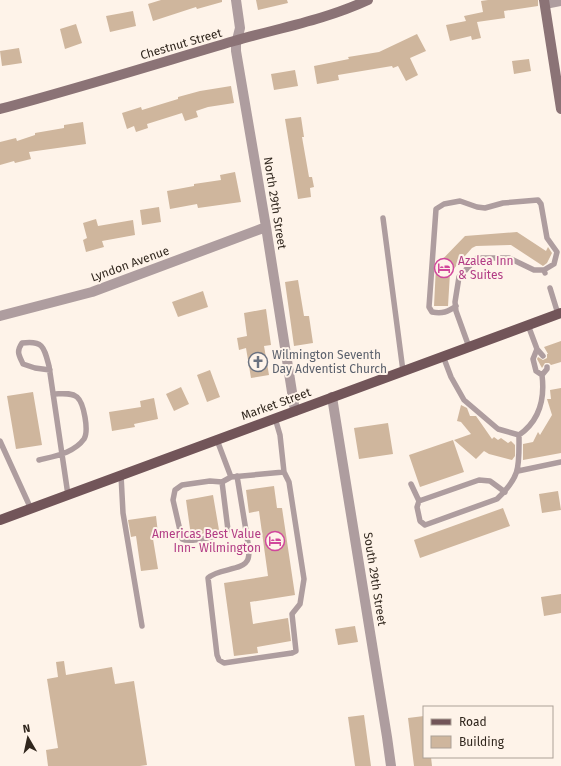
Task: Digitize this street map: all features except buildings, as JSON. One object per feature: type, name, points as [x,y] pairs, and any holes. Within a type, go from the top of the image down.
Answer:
[{"type":"main road","name":"Market Street","points":[[0,520],[560,313]]},
{"type":"street","name":"North 29th Street","points":[[236,0],[240,28],[236,51],[295,411]]},
{"type":"street","name":"Chestnut Street","points":[[0,109],[320,18],[368,0]]},
{"type":"street","points":[[561,1],[544,2],[561,109]]},
{"type":"street","name":"Lyndon Avenue","points":[[0,316],[92,292],[266,227]]},
{"type":"street","name":"South 29th Street","points":[[332,397],[391,766]]},
{"type":"lane","points":[[456,306],[449,311],[440,314],[432,312],[429,307],[436,209],[444,204],[460,202],[485,208],[503,203],[538,200],[541,204],[547,238],[556,248],[557,252],[554,264],[544,272],[534,270],[509,258],[477,258],[459,277],[456,306],[456,311],[469,347]]},
{"type":"lane","points":[[383,218],[403,371]]},
{"type":"lane","points":[[550,288],[560,313]]},
{"type":"lane","points":[[528,325],[537,349],[543,356]]},
{"type":"lane","points":[[50,370],[35,368],[23,364],[18,349],[22,343],[33,342],[44,348],[50,370],[68,495]]},
{"type":"lane","points":[[519,435],[528,428],[539,412],[543,383],[542,376],[536,371],[532,359],[537,349]]},
{"type":"lane","points":[[443,356],[450,377],[464,400],[498,429],[519,435]]},
{"type":"lane","points":[[542,376],[547,367]]},
{"type":"lane","points":[[39,460],[62,454],[74,448],[85,438],[86,432],[83,404],[77,397],[70,394],[53,394]]},
{"type":"lane","points":[[238,476],[249,549],[248,560],[244,565],[220,570],[208,578],[217,655],[219,660],[224,663],[292,653],[296,651],[292,614],[300,604],[304,578],[289,482],[284,472],[280,435],[275,418]]},
{"type":"lane","points":[[411,484],[419,501],[417,507],[420,520],[425,525],[497,499],[512,484],[518,470],[519,435]]},
{"type":"lane","points":[[217,440],[231,477]]},
{"type":"lane","points":[[0,441],[31,509]]},
{"type":"lane","points":[[518,470],[561,462]]},
{"type":"lane","points":[[222,482],[228,530],[221,535],[188,541],[182,539],[173,500],[175,490],[182,485],[210,481],[222,482],[231,477],[284,472]]},
{"type":"lane","points":[[121,475],[122,513],[142,626]]},
{"type":"lane","points":[[419,501],[480,480],[490,481],[505,492]]},
{"type":"place","name":"Azalea Inn & Suites","points":[[444,268]]},
{"type":"place","name":"Wilmington Seventh Day Adventist Church","points":[[258,362]]},
{"type":"place","name":"Americas Best Value Inn- Wilmington","points":[[275,541]]}]
